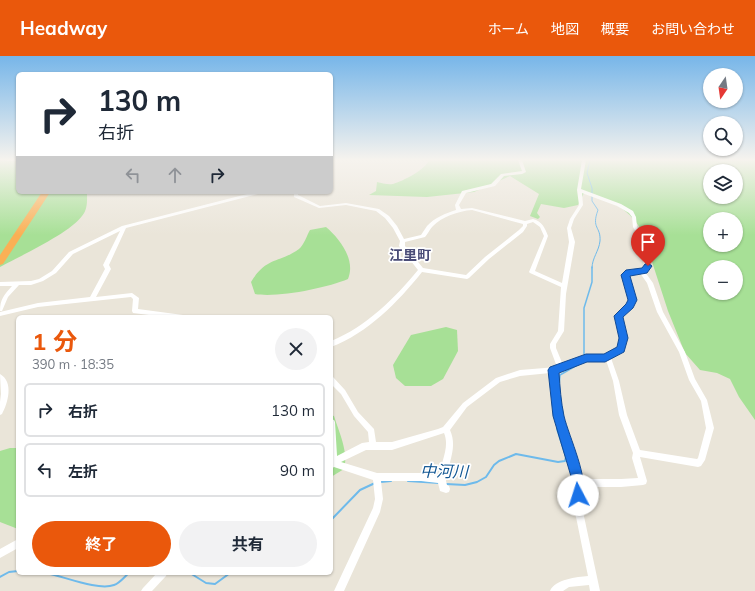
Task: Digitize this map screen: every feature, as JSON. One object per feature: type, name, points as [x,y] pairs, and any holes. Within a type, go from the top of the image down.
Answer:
[{"type":"highway","points":[[0,262],[43,198]]},
{"type":"street","points":[[459,211],[457,205],[464,192],[493,185]]},
{"type":"street","points":[[580,185],[581,205],[572,219],[569,228],[572,242],[560,318],[561,331],[553,344],[553,348],[557,369],[560,422],[579,483],[578,507],[595,591]]},
{"type":"street","points":[[333,463],[365,446],[392,446],[446,429],[465,405],[498,380],[520,373],[557,369],[586,358],[608,357],[618,351],[622,346],[623,338],[618,316],[630,306],[632,300],[626,275],[629,272],[642,271],[648,266],[645,245],[642,235],[634,225],[633,214],[624,208],[579,190]]},
{"type":"street","points":[[0,284],[36,282],[48,276],[71,253],[124,227],[252,194]]},
{"type":"street","points":[[296,194],[296,196],[319,207],[342,203],[377,210],[386,216],[395,226],[403,241],[402,246],[421,270],[467,277],[487,258],[521,231],[525,226],[525,223]]},
{"type":"street","points":[[403,241],[423,236],[431,225],[465,209],[472,209],[525,223],[531,220],[536,221],[546,236],[532,272],[564,286]]},
{"type":"street","points":[[92,299],[108,269],[106,265],[124,227]]},
{"type":"street","points":[[333,343],[342,341],[385,308],[421,270]]},
{"type":"street","points":[[637,453],[698,462],[701,460],[710,428],[704,400],[692,380],[682,352],[660,312],[650,283],[642,271]]},
{"type":"street","points":[[0,308],[14,284]]},
{"type":"street","points":[[0,314],[38,305],[132,295],[136,298],[135,310],[169,315]]},
{"type":"street","points":[[579,483],[621,483],[643,481],[636,458],[637,453],[623,415],[616,381],[608,357]]},
{"type":"street","points":[[0,377],[4,383],[6,392],[0,412]]},
{"type":"street","points":[[333,381],[343,392],[356,414],[369,428],[373,445]]},
{"type":"street","points":[[333,463],[377,481],[421,477],[443,484],[450,452],[448,432],[446,429]]},
{"type":"street","points":[[339,591],[377,509],[379,499],[377,481]]},
{"type":"street","points":[[0,554],[16,544]]},
{"type":"street","points":[[146,591],[161,575]]},
{"type":"street","points":[[555,591],[568,582],[592,580]]},
{"type":"green space","points":[[0,185],[16,185],[16,194],[87,194],[87,204],[85,210],[76,223],[32,251],[0,267]]},
{"type":"green space","points":[[377,185],[490,185],[474,192],[427,197],[369,195],[376,191]]},
{"type":"green space","points":[[524,185],[703,185],[703,204],[743,204],[743,185],[755,185],[755,420],[739,397],[730,379],[717,373],[700,370],[685,353],[668,311],[643,234],[633,218],[619,206],[602,198],[584,193],[578,205],[564,208],[541,204],[537,213],[540,217],[538,219],[530,216],[539,194]]},
{"type":"green space","points":[[326,227],[341,244],[348,257],[350,272],[348,279],[328,286],[302,291],[276,295],[255,294],[251,282],[262,268],[273,261],[292,254],[299,249],[304,243],[310,230]]},
{"type":"green space","points":[[446,327],[457,330],[458,351],[443,379],[431,386],[405,386],[396,378],[393,365],[411,335]]},
{"type":"green space","points":[[333,416],[343,442],[345,456],[344,469],[333,476]]},
{"type":"green space","points":[[16,448],[16,528],[0,522],[0,451]]},
{"type":"waterway","name":"中河川","points":[[591,185],[592,201],[598,210],[596,224],[600,236],[600,241],[592,268]]},
{"type":"waterway","name":"中河川","points":[[584,354],[584,308],[592,282],[592,268]]},
{"type":"waterway","name":"中河川","points":[[559,387],[560,375],[579,364]]},
{"type":"waterway","name":"中河川","points":[[561,403],[562,409]]},
{"type":"waterway","name":"中河川","points":[[562,408],[563,418]]},
{"type":"waterway","name":"中河川","points":[[446,484],[465,485],[477,482],[486,477],[494,465],[499,461],[516,454],[558,462],[565,461],[566,457],[557,429],[559,425]]},
{"type":"waterway","name":"中河川","points":[[381,482],[391,481]]},
{"type":"waterway","name":"中河川","points":[[408,481],[439,483]]},
{"type":"waterway","name":"中河川","points":[[333,518],[360,490],[375,483]]},
{"type":"waterway","name":"中河川","points":[[0,577],[9,572],[16,571]]},
{"type":"waterway","name":"中河川","points":[[53,575],[99,586],[114,585],[127,575]]},
{"type":"waterway","name":"中河川","points":[[193,575],[206,583],[215,584],[227,575]]},
{"type":"district","name":"江里町","points":[[410,255]]},
{"type":"route","points":[[578,495],[579,483],[559,416],[553,370],[586,358],[605,358],[621,349],[624,342],[618,316],[632,303],[632,296],[625,277],[629,272],[644,271],[648,266]]}]
